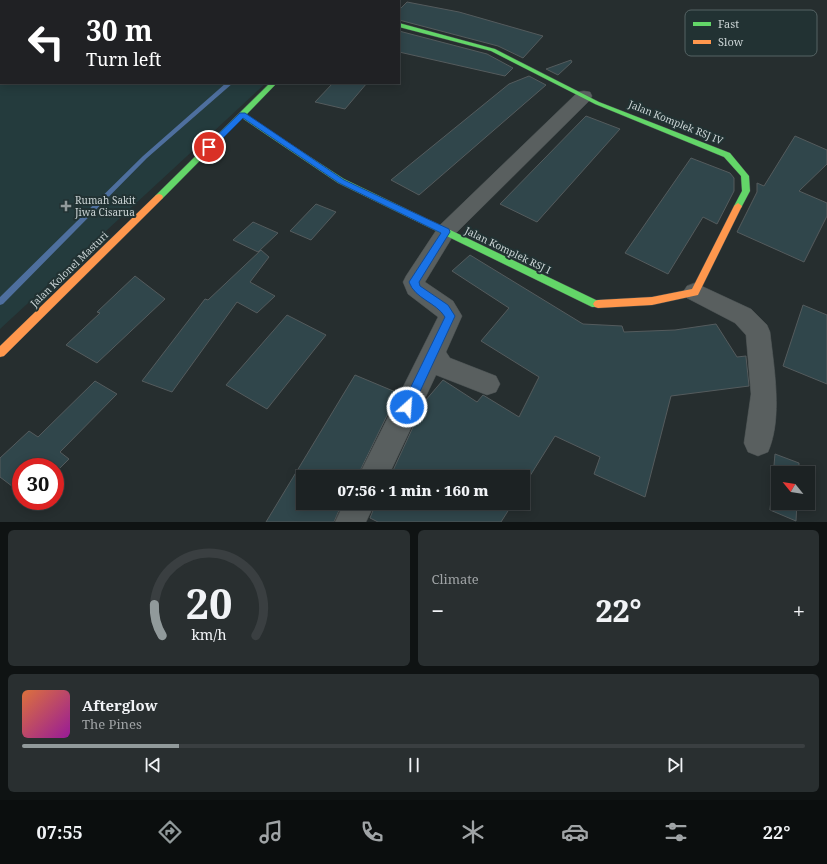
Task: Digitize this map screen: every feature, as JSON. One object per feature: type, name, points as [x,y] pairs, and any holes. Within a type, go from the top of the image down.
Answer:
[{"type":"street","name":"Jalan Komplek RSJ IV","points":[[400,25],[484,47],[597,103],[660,127],[727,156],[745,176],[746,191],[695,292]]},
{"type":"street","name":"Jalan Kolonel Masturi","points":[[0,352],[273,84]]},
{"type":"street","points":[[375,470],[434,352],[450,316],[444,308],[416,288],[414,282],[446,232],[584,96]]},
{"type":"street","name":"Jalan Komplek RSJ I","points":[[242,115],[341,182],[595,304],[652,302],[695,292]]},
{"type":"street","points":[[695,292],[743,316],[758,332],[764,394],[758,443]]},
{"type":"street","points":[[434,352],[441,366],[487,384]]},
{"type":"street","points":[[350,522],[356,510]]},
{"type":"shaded area","name":"Rumah Sakit Jiwa Cisarua","points":[[0,84],[265,84],[0,329]]},
{"type":"building","points":[[407,2],[459,12],[543,36],[523,58],[498,46],[400,20],[400,9]]},
{"type":"building","points":[[400,31],[487,54],[513,68],[505,76],[400,52]]},
{"type":"building","points":[[571,60],[572,62],[558,75],[546,69]]},
{"type":"building","points":[[529,76],[546,85],[419,195],[391,180],[509,84]]},
{"type":"building","points":[[332,84],[366,84],[345,109],[315,102]]},
{"type":"building","points":[[586,116],[620,129],[537,222],[500,204]]},
{"type":"building","points":[[795,136],[827,150],[827,164],[799,191],[827,203],[827,216],[804,262],[737,232],[757,192],[757,183],[764,186]]},
{"type":"building","points":[[691,158],[730,173],[734,178],[734,191],[717,224],[703,217],[668,274],[625,253]]},
{"type":"building","points":[[316,204],[336,212],[311,240],[290,231]]},
{"type":"building","points":[[253,222],[278,233],[258,252],[233,240]]},
{"type":"building","points":[[261,250],[269,257],[250,282],[275,296],[257,313],[237,302],[172,392],[142,381],[205,299],[208,300]]},
{"type":"building","points":[[470,255],[583,324],[622,326],[624,332],[675,330],[716,324],[737,357],[746,356],[749,386],[671,396],[645,497],[594,474],[600,457],[555,436],[530,476],[530,470],[393,470],[425,401],[443,380],[477,402],[483,395],[519,417],[539,377],[481,341],[509,308],[452,271]]},
{"type":"building","points":[[135,276],[165,299],[97,363],[66,345],[100,313],[97,312]]},
{"type":"building","points":[[803,305],[827,315],[827,384],[783,366]]},
{"type":"building","points":[[287,315],[326,335],[267,409],[226,385]]},
{"type":"building","points":[[355,375],[398,393],[360,470],[297,470]]},
{"type":"building","points":[[95,381],[117,394],[60,452],[69,459],[64,464],[64,458],[12,458],[12,486],[0,477],[0,458],[29,431],[38,437]]},
{"type":"building","points":[[775,454],[799,463],[799,466],[774,466]]},
{"type":"building","points":[[296,472],[296,510],[339,510],[334,522],[266,522]]},
{"type":"building","points":[[771,499],[771,510],[797,510],[796,521],[770,510]]},
{"type":"building","points":[[373,510],[509,510],[501,522],[378,522],[370,518]]},
{"type":"waterway","points":[[0,302],[145,157],[229,84]]},
{"type":"traffic: fast","points":[[400,25],[493,50],[597,103],[727,155],[745,176],[746,191],[738,206]]},
{"type":"traffic: fast","points":[[159,197],[273,84]]},
{"type":"traffic: fast","points":[[242,115],[341,181],[595,304],[598,304]]},
{"type":"traffic: slow","points":[[0,353],[159,197]]},
{"type":"traffic: slow","points":[[598,304],[652,301],[695,292],[738,206]]},
{"type":"place","name":"Rumah Sakit Jiwa Cisarua","points":[[66,206]]},
{"type":"route","points":[[209,147],[242,115],[341,182],[446,232],[414,282],[416,288],[444,308],[450,316],[407,407]]}]
